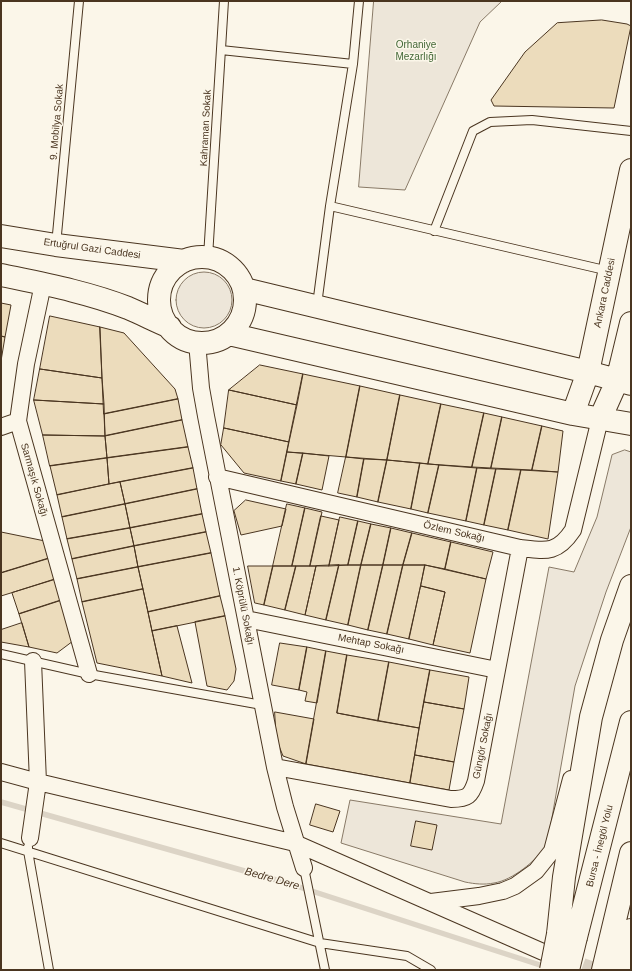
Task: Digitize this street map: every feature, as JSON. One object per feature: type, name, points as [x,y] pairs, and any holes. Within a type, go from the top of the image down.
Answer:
[{"type":"main road","name":"Ankara Caddesi","points":[[573,414],[588,372],[631,170]]},
{"type":"main road","name":"Ertuğrul Gazi Caddesi","points":[[1,236],[56,245],[184,261]]},
{"type":"main road","points":[[1,275],[72,290],[109,301],[129,308],[170,327],[187,340],[198,342],[214,341],[228,334],[237,325],[243,313],[245,301],[244,289],[239,277],[231,267],[220,260],[208,257],[196,257],[184,261],[173,268],[165,279],[161,291],[160,304],[163,316],[170,327]]},
{"type":"main road","points":[[244,289],[624,382]]},
{"type":"main road","points":[[600,419],[624,382],[631,323]]},
{"type":"main road","points":[[228,334],[573,414],[631,424]]},
{"type":"main road","points":[[547,961],[567,936],[564,877],[591,717],[612,640],[631,586]]},
{"type":"main road","name":"Bursa - İnegöl Yolu","points":[[568,970],[567,936],[631,722]]},
{"type":"main road","points":[[612,965],[631,853]]},
{"type":"main road","points":[[612,965],[631,930]]},
{"type":"street","name":"Sarmaşık Sokağı","points":[[43,284],[26,364],[18,421],[89,674]]},
{"type":"street","name":"1. Köprülü Sokağı","points":[[198,342],[202,395],[262,705],[285,807],[304,868]]},
{"type":"street","name":"Özlem Sokağı","points":[[217,477],[520,548],[546,551],[554,549],[567,538],[573,530],[600,419]]},
{"type":"street","points":[[2,429],[18,421]]},
{"type":"street","name":"Güngör Sokağı","points":[[275,767],[452,799],[467,797],[472,792],[476,781],[520,548]]},
{"type":"street","name":"Mehtap Sokağı","points":[[246,619],[497,670]]},
{"type":"street","points":[[29,844],[37,788],[33,661]]},
{"type":"street","points":[[430,902],[479,896],[503,891],[525,880],[545,862],[552,851],[578,754],[589,733]]},
{"type":"street","points":[[1,772],[37,788],[295,842],[430,902],[547,961]]},
{"type":"lane","name":"9. Mobilya Sokak","points":[[56,245],[78,1]]},
{"type":"lane","name":"Kahraman Sokak","points":[[208,257],[224,1]]},
{"type":"lane","points":[[317,306],[330,206],[353,64],[359,1]]},
{"type":"lane","points":[[220,50],[353,64]]},
{"type":"lane","points":[[434,231],[473,131],[490,122],[532,120],[631,131]]},
{"type":"lane","points":[[330,206],[609,271]]},
{"type":"lane","points":[[1,654],[89,674],[262,705]]},
{"type":"lane","points":[[1,843],[29,844],[320,943],[407,956],[431,970]]},
{"type":"lane","points":[[29,844],[49,970]]},
{"type":"lane","points":[[304,868],[325,970]]},
{"type":"green space","name":"Orhaniye Mezarlığı","points":[[374,1],[502,1],[480,22],[405,190],[359,187]]},
{"type":"green space","points":[[204,272],[219,277],[227,285],[232,300],[227,315],[219,323],[204,328],[189,323],[181,315],[176,300],[181,285],[189,277]]},
{"type":"green space","points":[[625,450],[631,452],[631,527],[606,592],[575,686],[547,846],[530,864],[509,878],[490,884],[476,884],[465,882],[341,843],[350,800],[501,824],[549,567],[574,572],[597,517],[612,455]]},
{"type":"building","points":[[602,20],[631,26],[614,108],[494,106],[491,100],[525,52],[557,23]]},
{"type":"building","points":[[1,303],[11,305],[5,337],[1,336]]},
{"type":"building","points":[[50,316],[100,327],[102,378],[40,369]]},
{"type":"building","points":[[100,327],[124,333],[175,389],[178,399],[104,414]]},
{"type":"building","points":[[1,336],[5,337],[1,361]]},
{"type":"building","points":[[260,365],[303,374],[297,405],[229,390]]},
{"type":"building","points":[[40,369],[102,378],[104,404],[34,400]]},
{"type":"building","points":[[303,374],[360,386],[346,457],[287,452]]},
{"type":"building","points":[[360,386],[400,395],[387,460],[346,457]]},
{"type":"building","points":[[229,390],[297,405],[289,442],[224,428]]},
{"type":"building","points":[[400,395],[441,404],[428,464],[387,460]]},
{"type":"building","points":[[178,399],[182,420],[105,436],[104,414]]},
{"type":"building","points":[[34,400],[104,404],[105,436],[43,435]]},
{"type":"building","points":[[441,404],[484,413],[472,467],[428,464]]},
{"type":"building","points":[[484,413],[502,417],[491,468],[472,467]]},
{"type":"building","points":[[502,417],[542,426],[532,470],[491,468]]},
{"type":"building","points":[[182,420],[188,447],[107,458],[105,436]]},
{"type":"building","points":[[542,426],[563,431],[558,472],[532,470]]},
{"type":"building","points":[[224,428],[289,442],[281,481],[244,473],[221,445]]},
{"type":"building","points":[[43,435],[105,436],[107,458],[50,466]]},
{"type":"building","points":[[188,447],[193,468],[109,484],[107,458]]},
{"type":"building","points":[[287,452],[303,453],[296,484],[281,481]]},
{"type":"building","points":[[303,453],[329,456],[322,490],[296,484]]},
{"type":"building","points":[[346,457],[364,459],[357,497],[338,493]]},
{"type":"building","points":[[107,458],[109,484],[57,495],[50,466]]},
{"type":"building","points":[[364,459],[387,460],[378,502],[357,497]]},
{"type":"building","points":[[387,460],[420,463],[411,509],[378,502]]},
{"type":"building","points":[[420,463],[439,465],[428,513],[411,509]]},
{"type":"building","points":[[439,465],[477,468],[466,521],[428,513]]},
{"type":"building","points":[[193,468],[197,489],[125,504],[120,482]]},
{"type":"building","points":[[477,468],[496,469],[484,525],[466,521]]},
{"type":"building","points":[[496,469],[521,470],[508,530],[484,525]]},
{"type":"building","points":[[521,470],[558,472],[548,539],[508,530]]},
{"type":"building","points":[[120,482],[125,504],[62,517],[57,495]]},
{"type":"building","points":[[197,489],[202,514],[130,528],[125,504]]},
{"type":"building","points":[[246,500],[286,509],[282,526],[241,535],[234,511]]},
{"type":"building","points":[[125,504],[130,528],[67,539],[62,517]]},
{"type":"building","points":[[287,504],[305,508],[292,566],[273,566]]},
{"type":"building","points":[[305,508],[322,512],[310,566],[292,566]]},
{"type":"building","points":[[202,514],[206,532],[134,546],[130,528]]},
{"type":"building","points":[[321,516],[339,520],[329,566],[310,566]]},
{"type":"building","points":[[340,517],[358,521],[348,565],[329,566]]},
{"type":"building","points":[[358,521],[371,524],[361,565],[348,565]]},
{"type":"building","points":[[371,524],[391,528],[383,565],[361,565]]},
{"type":"building","points":[[130,528],[134,546],[72,559],[67,539]]},
{"type":"building","points":[[391,528],[412,533],[403,565],[383,565]]},
{"type":"building","points":[[1,532],[45,541],[50,558],[1,573]]},
{"type":"building","points":[[206,532],[211,553],[138,567],[134,546]]},
{"type":"building","points":[[412,533],[451,542],[445,569],[425,565],[403,565]]},
{"type":"building","points":[[451,542],[493,552],[486,579],[445,569]]},
{"type":"building","points":[[134,546],[138,567],[77,579],[72,559]]},
{"type":"building","points":[[211,553],[220,596],[148,612],[138,567]]},
{"type":"building","points":[[50,558],[56,579],[1,596],[1,573]]},
{"type":"building","points":[[339,565],[326,620],[305,615],[316,566]]},
{"type":"building","points":[[339,565],[361,565],[348,625],[326,620]]},
{"type":"building","points":[[361,565],[383,565],[368,630],[348,625]]},
{"type":"building","points":[[383,565],[403,565],[387,634],[368,630]]},
{"type":"building","points":[[403,565],[425,565],[409,639],[387,634]]},
{"type":"building","points":[[425,565],[486,579],[470,653],[433,645],[445,592],[421,586]]},
{"type":"building","points":[[248,566],[273,566],[264,605],[255,603]]},
{"type":"building","points":[[273,566],[296,566],[285,610],[264,605]]},
{"type":"building","points":[[296,566],[316,566],[305,615],[285,610]]},
{"type":"building","points":[[138,567],[143,589],[82,602],[77,579]]},
{"type":"building","points":[[56,579],[62,600],[19,614],[12,593]]},
{"type":"building","points":[[421,586],[445,592],[433,645],[409,639]]},
{"type":"building","points":[[143,589],[162,676],[97,663],[82,602]]},
{"type":"building","points":[[220,596],[225,616],[152,631],[148,612]]},
{"type":"building","points":[[62,600],[73,641],[57,653],[29,647],[19,614]]},
{"type":"building","points":[[225,616],[236,669],[234,681],[227,690],[207,686],[195,622]]},
{"type":"building","points":[[22,623],[29,647],[1,642],[1,630]]},
{"type":"building","points":[[177,626],[192,683],[162,676],[152,631]]},
{"type":"building","points":[[280,643],[307,647],[299,690],[272,685]]},
{"type":"building","points":[[307,647],[326,651],[317,703],[305,701],[307,692],[299,690]]},
{"type":"building","points":[[326,651],[347,655],[337,713],[419,728],[410,783],[306,764]]},
{"type":"building","points":[[347,655],[389,662],[378,721],[337,713]]},
{"type":"building","points":[[389,662],[430,670],[419,728],[378,721]]},
{"type":"building","points":[[430,670],[469,677],[464,709],[424,702]]},
{"type":"building","points":[[424,702],[464,709],[454,762],[415,755]]},
{"type":"building","points":[[275,712],[314,719],[306,764],[283,756],[276,734]]},
{"type":"building","points":[[415,755],[454,762],[449,790],[410,783]]},
{"type":"building","points":[[316,804],[340,811],[333,832],[310,825]]},
{"type":"building","points":[[416,821],[437,825],[432,850],[411,846]]},
{"type":"waterway","name":"Bedre Dere","points":[[1,802],[287,883],[540,965]]},
{"type":"tunnel","points":[[560,958],[594,970]]}]
